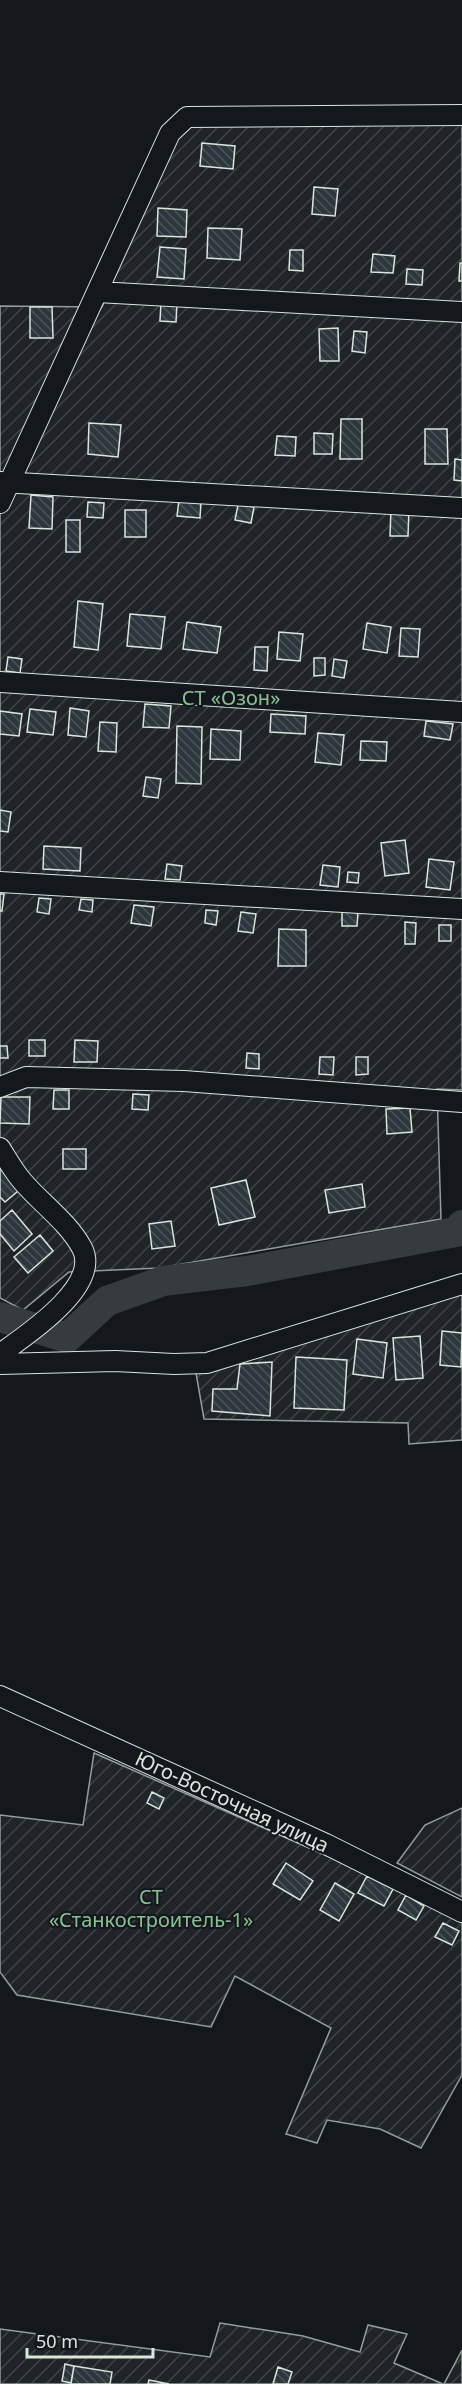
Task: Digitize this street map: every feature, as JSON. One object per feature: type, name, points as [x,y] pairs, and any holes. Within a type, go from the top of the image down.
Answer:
[{"type":"street","points":[[0,503],[4,482],[97,292],[170,133],[187,117],[462,115]]},
{"type":"street","points":[[97,292],[462,312]]},
{"type":"street","points":[[4,482],[462,508]]},
{"type":"street","points":[[0,682],[462,712]]},
{"type":"street","points":[[0,882],[462,909]]},
{"type":"street","points":[[0,1087],[26,1077],[184,1081],[462,1102]]},
{"type":"street","points":[[0,1148],[22,1181],[72,1232],[83,1250],[84,1269],[73,1292],[48,1319],[0,1354]]},
{"type":"street","points":[[0,1364],[115,1361],[207,1363],[462,1284]]},
{"type":"street","name":"Юго-Восточная улица","points":[[0,1696],[326,1844],[462,1912]]},
{"type":"green space","name":"СТ «Озон»","points":[[462,119],[462,1090],[437,1089],[441,1219],[159,1268],[69,1272],[23,1310],[0,1298],[0,306],[102,307],[169,141],[194,120]]},
{"type":"green space","points":[[462,1293],[462,1440],[409,1444],[408,1423],[204,1419],[196,1373],[345,1326]]},
{"type":"green space","name":"СТ «Станкостроитель-1»","points":[[94,1753],[327,1856],[462,1922],[462,2075],[421,2148],[380,2129],[327,2120],[317,2143],[286,2134],[331,2028],[235,1976],[211,2027],[17,1995],[0,1972],[0,1815],[83,1825]]},
{"type":"green space","points":[[462,1808],[462,1897],[397,1863],[425,1825]]},
{"type":"green space","points":[[220,2323],[303,2336],[360,2352],[368,2325],[407,2334],[394,2363],[443,2384],[0,2384],[0,2329],[210,2357]]},
{"type":"green space","points":[[462,2350],[462,2384],[444,2384]]},
{"type":"building","points":[[202,143],[235,146],[233,169],[200,166]]},
{"type":"building","points":[[314,187],[338,189],[335,216],[312,214]]},
{"type":"building","points":[[158,208],[187,210],[186,237],[157,236]]},
{"type":"building","points":[[208,228],[242,229],[240,260],[207,258]]},
{"type":"building","points":[[160,247],[186,249],[184,279],[157,277]]},
{"type":"building","points":[[290,250],[303,250],[303,271],[289,270]]},
{"type":"building","points":[[373,254],[395,256],[393,273],[371,272]]},
{"type":"building","points":[[460,263],[462,263],[462,281],[459,281]]},
{"type":"building","points":[[407,269],[423,270],[422,285],[406,284]]},
{"type":"building","points":[[161,302],[177,303],[176,322],[160,321]]},
{"type":"building","points":[[30,307],[52,307],[53,338],[30,338]]},
{"type":"building","points":[[338,328],[339,361],[320,361],[319,329]]},
{"type":"building","points":[[354,331],[367,332],[365,353],[352,351]]},
{"type":"building","points":[[341,419],[362,419],[362,459],[340,459]]},
{"type":"building","points":[[89,423],[121,425],[118,457],[88,454]]},
{"type":"building","points":[[425,429],[447,429],[448,464],[425,464]]},
{"type":"building","points":[[314,433],[333,434],[332,454],[314,454]]},
{"type":"building","points":[[277,436],[296,437],[295,456],[275,455]]},
{"type":"building","points":[[455,459],[462,460],[462,481],[454,480]]},
{"type":"building","points":[[31,495],[53,497],[52,529],[29,528]]},
{"type":"building","points":[[179,500],[201,502],[200,518],[177,516]]},
{"type":"building","points":[[88,502],[104,503],[103,518],[87,517]]},
{"type":"building","points":[[238,505],[254,507],[251,523],[235,520]]},
{"type":"building","points":[[391,508],[409,509],[408,536],[390,536]]},
{"type":"building","points":[[125,510],[146,510],[146,537],[125,537]]},
{"type":"building","points":[[66,520],[80,520],[80,552],[66,552]]},
{"type":"building","points":[[78,601],[103,604],[98,650],[74,647]]},
{"type":"building","points":[[130,614],[165,617],[161,649],[127,646]]},
{"type":"building","points":[[187,622],[221,627],[217,653],[183,649]]},
{"type":"building","points":[[367,623],[391,627],[387,653],[363,649]]},
{"type":"building","points":[[401,628],[420,629],[418,657],[399,656]]},
{"type":"building","points":[[279,632],[303,634],[300,661],[277,659]]},
{"type":"building","points":[[255,647],[268,647],[267,671],[254,670]]},
{"type":"building","points":[[8,657],[22,659],[20,673],[6,671]]},
{"type":"building","points":[[314,658],[325,658],[325,675],[314,676]]},
{"type":"building","points":[[334,659],[347,661],[344,678],[332,676]]},
{"type":"building","points":[[145,704],[171,706],[169,728],[143,727]]},
{"type":"building","points":[[70,708],[89,711],[86,737],[68,735]]},
{"type":"building","points":[[30,709],[56,712],[53,735],[27,732]]},
{"type":"building","points":[[0,711],[22,714],[19,736],[0,734]]},
{"type":"building","points":[[271,714],[306,716],[305,734],[270,732]]},
{"type":"building","points":[[426,721],[453,724],[450,740],[424,736]]},
{"type":"building","points":[[100,722],[117,723],[116,752],[98,751]]},
{"type":"building","points":[[177,726],[202,727],[201,784],[176,783]]},
{"type":"building","points":[[211,729],[241,731],[240,760],[210,759]]},
{"type":"building","points":[[318,733],[344,735],[341,765],[315,762]]},
{"type":"building","points":[[361,741],[387,742],[386,761],[360,760]]},
{"type":"building","points":[[146,777],[161,779],[158,798],[143,796]]},
{"type":"building","points":[[0,810],[11,812],[8,832],[0,831]]},
{"type":"building","points":[[405,840],[409,873],[385,876],[381,843]]},
{"type":"building","points":[[44,846],[81,848],[80,871],[43,869]]},
{"type":"building","points":[[429,859],[454,862],[450,890],[426,887]]},
{"type":"building","points":[[167,864],[182,866],[180,880],[165,879]]},
{"type":"building","points":[[323,865],[340,867],[338,887],[320,885]]},
{"type":"building","points":[[348,872],[359,873],[358,883],[347,882]]},
{"type":"building","points":[[0,894],[4,894],[2,911],[0,911]]},
{"type":"building","points":[[39,898],[51,899],[49,914],[37,912]]},
{"type":"building","points":[[81,899],[93,900],[92,912],[79,910]]},
{"type":"building","points":[[134,905],[154,907],[151,926],[131,923]]},
{"type":"building","points":[[206,910],[218,911],[216,925],[205,923]]},
{"type":"building","points":[[241,912],[256,914],[253,933],[238,931]]},
{"type":"building","points":[[342,912],[358,912],[357,926],[342,926]]},
{"type":"building","points":[[405,922],[416,923],[415,944],[405,944]]},
{"type":"building","points":[[439,925],[451,925],[451,941],[439,941]]},
{"type":"building","points":[[279,929],[306,930],[306,966],[278,966]]},
{"type":"building","points":[[29,1040],[45,1040],[45,1056],[29,1056]]},
{"type":"building","points":[[75,1040],[98,1041],[97,1062],[74,1062]]},
{"type":"building","points":[[0,1046],[7,1046],[8,1058],[0,1058]]},
{"type":"building","points":[[247,1053],[259,1054],[259,1069],[246,1068]]},
{"type":"building","points":[[320,1057],[334,1057],[333,1075],[319,1074]]},
{"type":"building","points":[[356,1057],[368,1057],[368,1074],[356,1075]]},
{"type":"building","points":[[54,1090],[69,1090],[69,1109],[53,1109]]},
{"type":"building","points":[[133,1094],[149,1095],[148,1110],[132,1109]]},
{"type":"building","points":[[1,1097],[30,1097],[29,1124],[0,1123]]},
{"type":"building","points":[[410,1108],[412,1132],[387,1134],[386,1109]]},
{"type":"building","points":[[63,1149],[86,1149],[86,1169],[63,1169]]},
{"type":"building","points":[[4,1165],[23,1187],[5,1202],[0,1197],[0,1169]]},
{"type":"building","points":[[246,1180],[255,1217],[219,1225],[211,1188]]},
{"type":"building","points":[[362,1184],[365,1207],[329,1213],[325,1190]]},
{"type":"building","points":[[12,1210],[32,1234],[14,1251],[0,1234],[0,1221]]},
{"type":"building","points":[[171,1221],[175,1246],[152,1249],[149,1224]]},
{"type":"building","points":[[40,1235],[53,1251],[28,1273],[14,1257]]},
{"type":"building","points":[[442,1331],[462,1333],[461,1367],[440,1365]]},
{"type":"building","points":[[420,1336],[423,1378],[396,1380],[393,1338]]},
{"type":"building","points":[[357,1339],[387,1343],[383,1378],[353,1374]]},
{"type":"building","points":[[296,1357],[347,1360],[344,1410],[294,1408]]},
{"type":"building","points":[[272,1362],[270,1416],[212,1411],[213,1389],[237,1389],[240,1364]]},
{"type":"building","points":[[152,1792],[164,1798],[159,1809],[147,1803]]},
{"type":"building","points":[[286,1863],[313,1881],[300,1900],[273,1884]]},
{"type":"building","points":[[367,1876],[393,1889],[384,1906],[358,1893]]},
{"type":"building","points":[[335,1883],[354,1894],[339,1921],[320,1910]]},
{"type":"building","points":[[406,1895],[424,1906],[416,1920],[398,1910]]},
{"type":"building","points":[[443,1923],[459,1931],[452,1945],[435,1937]]},
{"type":"building","points":[[65,2364],[74,2366],[71,2383],[62,2381]]},
{"type":"building","points":[[74,2366],[112,2372],[110,2384],[71,2384]]},
{"type":"building","points":[[278,2367],[292,2372],[288,2384],[273,2384]]},
{"type":"building","points":[[149,2380],[169,2384],[148,2384]]},
{"type":"waterway","points":[[0,1317],[67,1338],[107,1301],[163,1281],[247,1271],[456,1232],[462,1225]]}]
